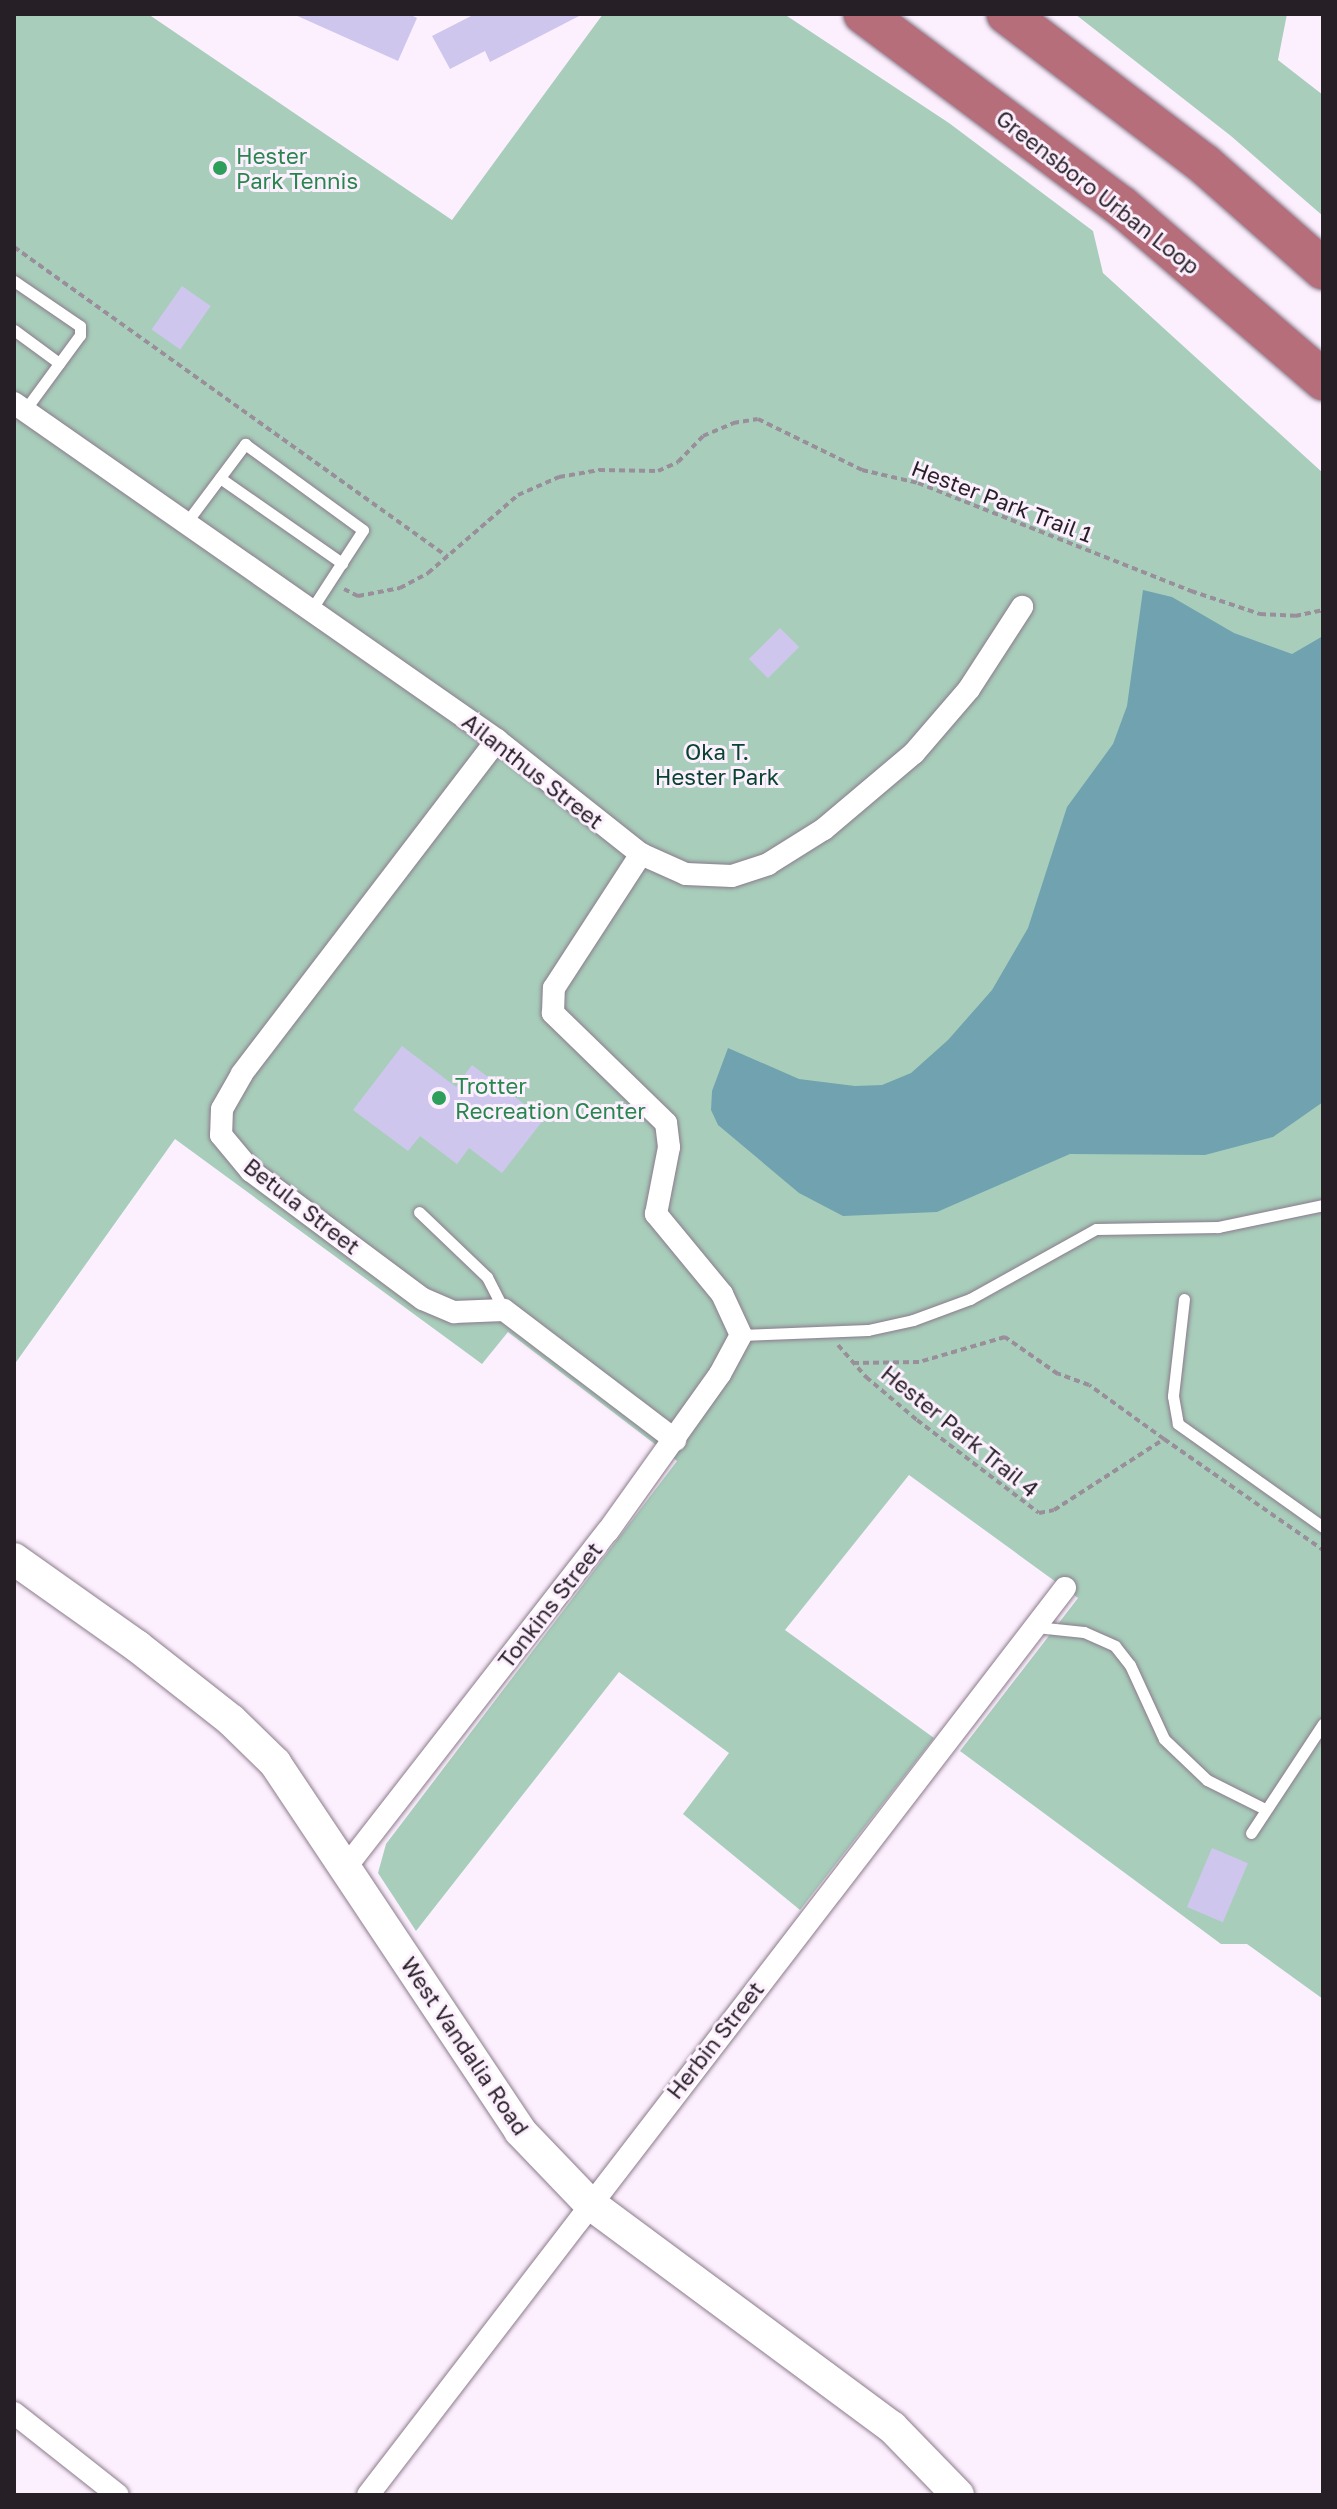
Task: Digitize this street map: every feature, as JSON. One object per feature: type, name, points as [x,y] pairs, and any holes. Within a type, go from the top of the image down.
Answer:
[{"type":"highway","name":"Greensboro Urban Loop","points":[[864,14],[1121,206],[1323,380]]},
{"type":"highway","points":[[1007,14],[1204,164],[1323,269]]},
{"type":"street","name":"Ailanthus Street","points":[[20,406],[497,740],[641,854],[686,874],[732,876],[799,848],[914,753],[969,689],[1022,607]]},
{"type":"street","name":"Betula Street","points":[[497,740],[242,1074],[222,1109],[221,1135],[251,1171],[423,1299],[454,1312],[504,1310]]},
{"type":"street","points":[[641,854],[554,988],[553,1013],[666,1123],[669,1147],[656,1214],[722,1294],[741,1335]]},
{"type":"street","points":[[504,1310],[675,1440]]},
{"type":"street","name":"Tonkins Street","points":[[346,1867],[675,1440],[741,1335]]},
{"type":"street","name":"West Vandalia Road","points":[[14,1559],[231,1720],[275,1763],[520,2131],[589,2203],[892,2427],[958,2495]]},
{"type":"street","name":"Herbin Street","points":[[368,2495],[589,2203],[1065,1588]]},
{"type":"street","points":[[14,2413],[118,2495]]},
{"type":"lane","points":[[14,281],[80,326],[59,363],[20,406]]},
{"type":"lane","points":[[14,330],[59,363]]},
{"type":"lane","points":[[186,523],[245,444],[363,530],[311,610]]},
{"type":"lane","points":[[220,478],[342,563]]},
{"type":"lane","points":[[741,1335],[825,1332],[913,1320],[970,1299],[1096,1229],[1218,1227],[1323,1205]]},
{"type":"lane","points":[[419,1212],[487,1277],[504,1310]]},
{"type":"lane","points":[[1184,1299],[1173,1396],[1178,1424],[1323,1527]]},
{"type":"lane","points":[[1035,1627],[1084,1632],[1115,1646],[1130,1665],[1164,1739],[1207,1780],[1265,1809]]},
{"type":"lane","points":[[1251,1833],[1323,1724]]},
{"type":"path","points":[[14,247],[448,557]]},
{"type":"path","name":"Hester Park Trail 1","points":[[344,589],[358,596],[400,588],[448,557],[518,495],[559,477],[599,470],[658,471],[678,462],[703,436],[733,423],[758,419],[862,470],[918,483],[1191,591],[1260,614],[1295,616],[1323,610]]},
{"type":"path","name":"Hester Park Trail 4","points":[[825,1332],[854,1363],[917,1420],[1039,1513],[1054,1510],[1164,1439],[1089,1385],[1058,1374],[1005,1337],[919,1362],[854,1363]]},
{"type":"path","points":[[1164,1439],[1323,1550]]},
{"type":"green space","name":"Oka T. Hester Park","points":[[14,14],[148,14],[452,220],[603,14],[784,14],[949,123],[1093,231],[1103,273],[1323,473],[1323,1999],[1247,1944],[1221,1944],[960,1751],[1078,1598],[909,1475],[785,1630],[934,1738],[800,1910],[683,1814],[729,1753],[619,1672],[416,1931],[378,1873],[386,1844],[677,1461],[508,1332],[482,1364],[175,1139],[14,1365]]},
{"type":"green space","points":[[1075,14],[1287,14],[1278,60],[1323,95],[1323,216],[1231,136]]},
{"type":"water","points":[[1143,590],[1172,597],[1234,633],[1292,654],[1323,636],[1323,1102],[1273,1137],[1205,1155],[1070,1154],[937,1212],[843,1216],[799,1193],[718,1125],[711,1110],[712,1091],[728,1048],[799,1079],[855,1086],[882,1085],[911,1073],[948,1040],[992,990],[1028,928],[1067,807],[1113,744],[1127,706]]},
{"type":"building","points":[[293,14],[409,14],[417,18],[398,61]]},
{"type":"building","points":[[475,14],[583,14],[490,62],[485,51],[450,69],[432,36]]},
{"type":"building","points":[[182,286],[211,306],[180,349],[152,329]]},
{"type":"building","points":[[780,628],[799,647],[768,678],[749,659]]},
{"type":"building","name":"Trotter Recreation Center","points":[[402,1046],[456,1087],[472,1065],[544,1119],[502,1173],[469,1148],[457,1164],[420,1136],[408,1151],[353,1110]]},
{"type":"building","points":[[1212,1848],[1248,1863],[1223,1922],[1187,1907]]},
{"type":"place","name":"Hester Park Tennis","points":[[220,168]]},
{"type":"place","name":"Trotter Recreation Center","points":[[439,1098]]}]
